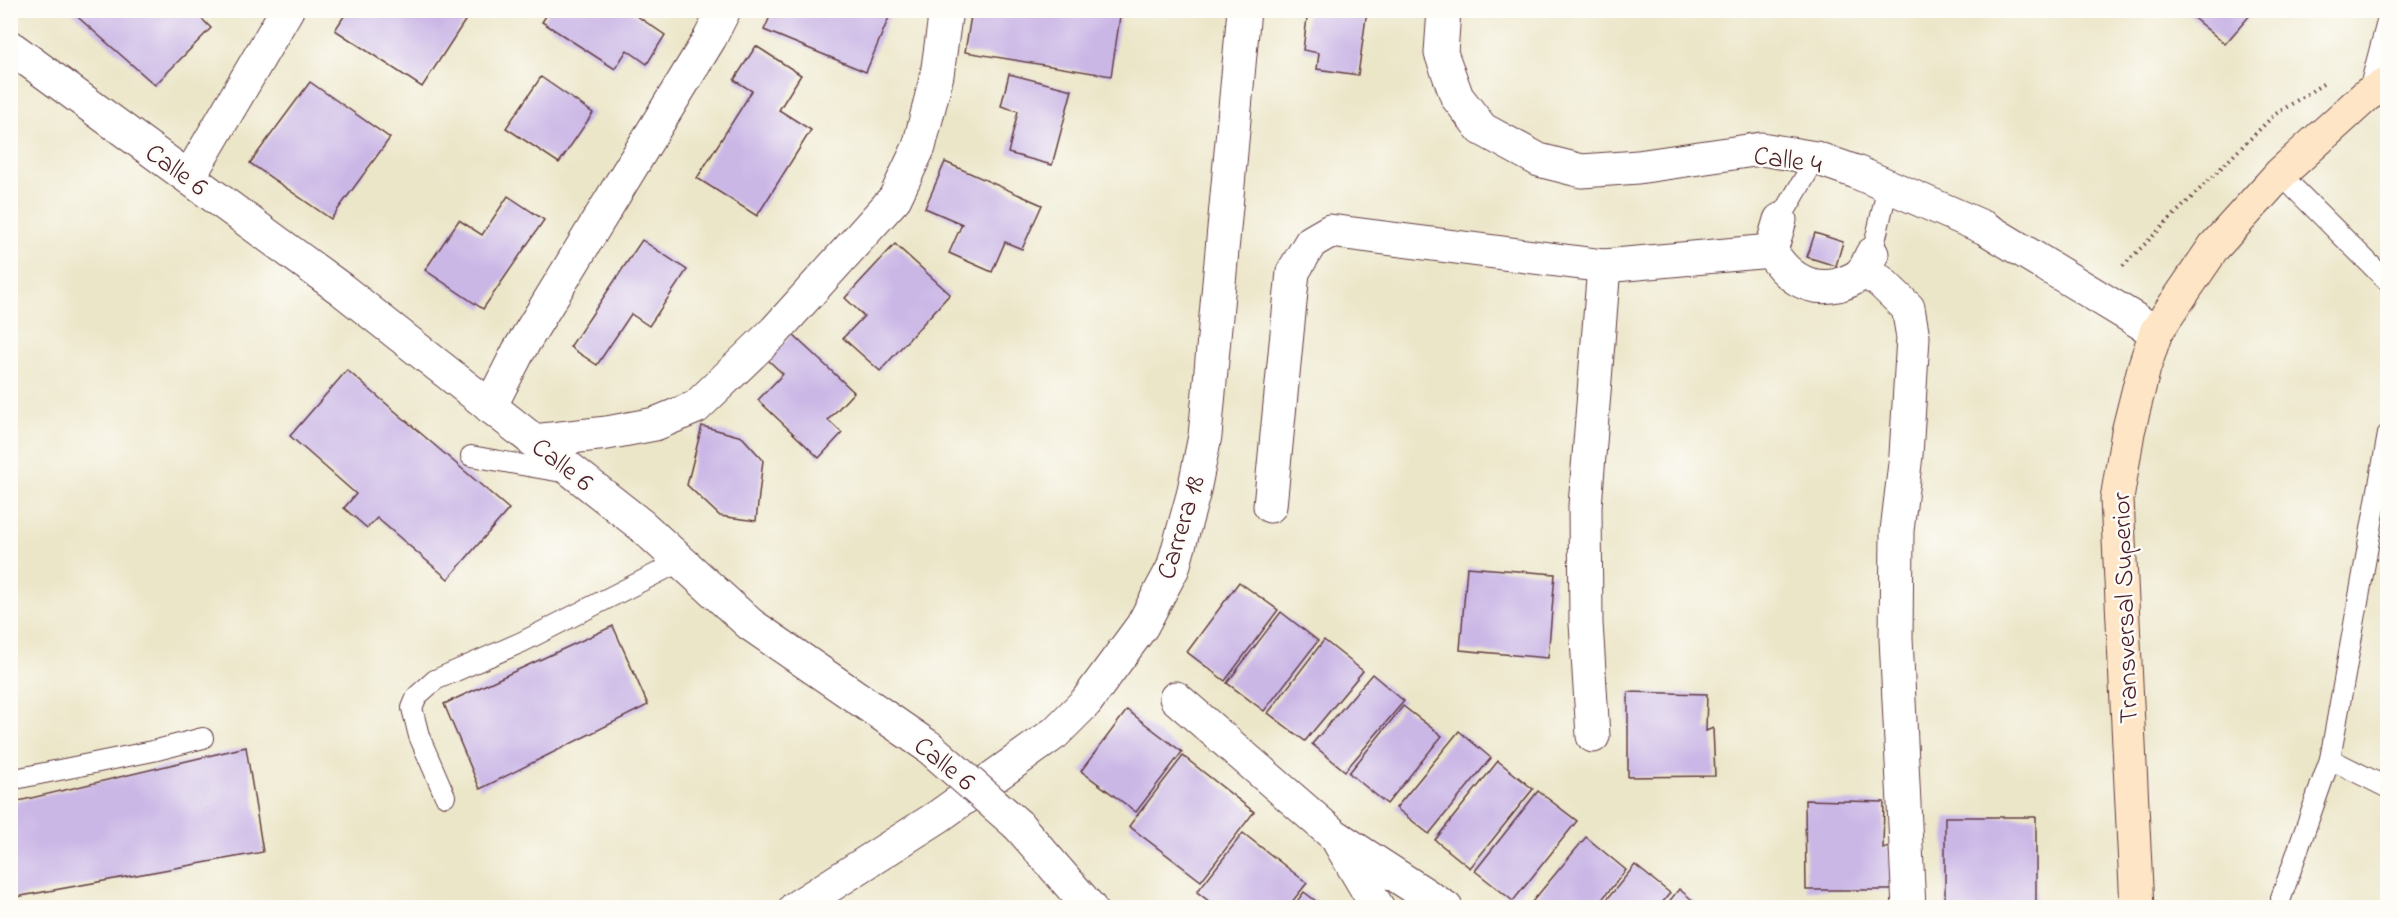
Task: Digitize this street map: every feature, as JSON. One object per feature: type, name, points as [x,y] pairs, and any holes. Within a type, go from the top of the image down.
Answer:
[{"type":"main road","name":"Transversal Superior","points":[[2137,908],[2117,499],[2128,432],[2144,368],[2156,332],[2214,247],[2280,174],[2378,89]]},
{"type":"street","points":[[490,406],[518,352],[710,38],[724,10]]},
{"type":"street","points":[[533,441],[607,433],[655,424],[696,407],[775,331],[895,198],[919,147],[937,75],[946,10]]},
{"type":"street","name":"Carrera 18","points":[[795,908],[939,816],[1055,733],[1086,702],[1142,626],[1173,568],[1193,495],[1205,436],[1244,10]]},
{"type":"street","name":"Calle 4","points":[[1444,10],[1441,52],[1457,97],[1482,129],[1539,159],[1582,171],[1638,167],[1761,149],[1816,158],[1985,228],[2156,332]]},
{"type":"street","points":[[189,177],[275,17]]},
{"type":"street","name":"Calle 6","points":[[10,47],[340,289],[641,525],[750,624],[929,747],[1018,825],[1090,908]]},
{"type":"street","points":[[1780,220],[1771,251],[1781,267],[1795,279],[1812,286],[1830,287],[1848,282],[1868,263],[1880,281],[1908,308],[1913,337],[1897,531],[1896,614],[1909,908]]},
{"type":"street","points":[[1270,506],[1293,272],[1311,242],[1330,231],[1604,266],[1771,251]]},
{"type":"street","points":[[1593,736],[1586,623],[1585,506],[1604,266]]},
{"type":"street","points":[[1176,698],[1334,835],[1446,908]]},
{"type":"street","points":[[1334,835],[1378,908]]},
{"type":"lane","points":[[2378,89],[2388,18]]},
{"type":"lane","points":[[1780,220],[1816,158]]},
{"type":"lane","points":[[2280,174],[2343,240],[2388,282]]},
{"type":"lane","points":[[1868,263],[1888,186]]},
{"type":"lane","points":[[2281,898],[2330,759],[2388,435]]},
{"type":"lane","points":[[471,456],[576,474]]},
{"type":"lane","points":[[445,796],[419,736],[412,708],[417,696],[435,680],[522,642],[681,561]]},
{"type":"lane","points":[[10,780],[153,751],[203,738]]},
{"type":"lane","points":[[2330,759],[2388,788]]},
{"type":"path","points":[[2123,266],[2274,115],[2331,79]]},
{"type":"building","points":[[74,10],[193,10],[211,28],[155,85],[72,12]]},
{"type":"building","points":[[348,10],[472,10],[422,87],[335,30]]},
{"type":"building","points":[[550,10],[628,10],[665,35],[647,64],[627,50],[615,69],[542,22]]},
{"type":"building","points":[[773,10],[892,10],[866,72],[764,30]]},
{"type":"building","points":[[972,10],[1121,10],[1111,76],[965,52]]},
{"type":"building","points":[[1308,10],[1367,10],[1358,75],[1317,69],[1319,53],[1303,50]]},
{"type":"building","points":[[2184,10],[2250,10],[2252,13],[2225,44]]},
{"type":"building","points":[[756,46],[801,75],[779,110],[811,130],[757,216],[697,178],[752,91],[734,80]]},
{"type":"building","points":[[1009,74],[1072,90],[1052,165],[1008,153],[1018,111],[1001,106]]},
{"type":"building","points":[[541,77],[593,113],[559,163],[506,128]]},
{"type":"building","points":[[310,82],[390,138],[331,219],[250,163]]},
{"type":"building","points":[[945,162],[1042,205],[1022,249],[1005,242],[992,272],[949,253],[962,224],[925,208]]},
{"type":"building","points":[[508,196],[544,220],[483,309],[425,270],[459,220],[482,235]]},
{"type":"building","points":[[1815,233],[1843,242],[1836,266],[1807,257]]},
{"type":"building","points":[[642,240],[687,270],[649,326],[631,314],[597,365],[570,347]]},
{"type":"building","points":[[895,244],[950,294],[880,371],[843,338],[864,316],[845,298]]},
{"type":"building","points":[[792,334],[854,392],[828,420],[842,433],[819,458],[758,400],[783,374],[768,360]]},
{"type":"building","points":[[347,370],[509,509],[448,579],[377,518],[367,528],[344,508],[356,494],[290,436]]},
{"type":"building","points":[[702,426],[742,437],[763,460],[756,521],[720,516],[687,485]]},
{"type":"building","points":[[1467,567],[1555,574],[1548,658],[1460,650]]},
{"type":"building","points":[[1239,582],[1278,610],[1225,681],[1187,652]]},
{"type":"building","points":[[1281,612],[1318,641],[1264,711],[1227,683]]},
{"type":"building","points":[[613,626],[648,705],[480,789],[444,704]]},
{"type":"building","points":[[1324,640],[1363,671],[1305,741],[1268,713]]},
{"type":"building","points":[[1372,674],[1404,701],[1345,771],[1312,744]]},
{"type":"building","points":[[1628,692],[1707,694],[1706,731],[1713,728],[1715,776],[1628,777]]},
{"type":"building","points":[[1403,706],[1442,736],[1387,804],[1349,773]]},
{"type":"building","points":[[1127,710],[1182,752],[1136,812],[1081,771]]},
{"type":"building","points":[[1459,731],[1491,758],[1429,834],[1396,808]]},
{"type":"building","points":[[246,747],[263,852],[10,898],[10,803]]},
{"type":"building","points":[[1183,756],[1254,812],[1201,881],[1129,826]]},
{"type":"building","points":[[1498,761],[1533,789],[1470,868],[1435,840]]},
{"type":"building","points":[[1538,791],[1577,821],[1513,901],[1475,871]]},
{"type":"building","points":[[1805,800],[1884,802],[1883,849],[1892,846],[1892,890],[1806,890]]},
{"type":"building","points":[[1945,817],[2036,817],[2036,908],[1945,908]]},
{"type":"building","points":[[1243,833],[1307,883],[1287,908],[1218,908],[1197,892]]},
{"type":"building","points":[[1586,837],[1626,870],[1595,908],[1527,908]]},
{"type":"building","points":[[1635,865],[1670,893],[1658,908],[1600,908]]},
{"type":"building","points":[[1679,889],[1702,908],[1664,908]]},
{"type":"building","points":[[1304,892],[1325,908],[1292,908]]}]
